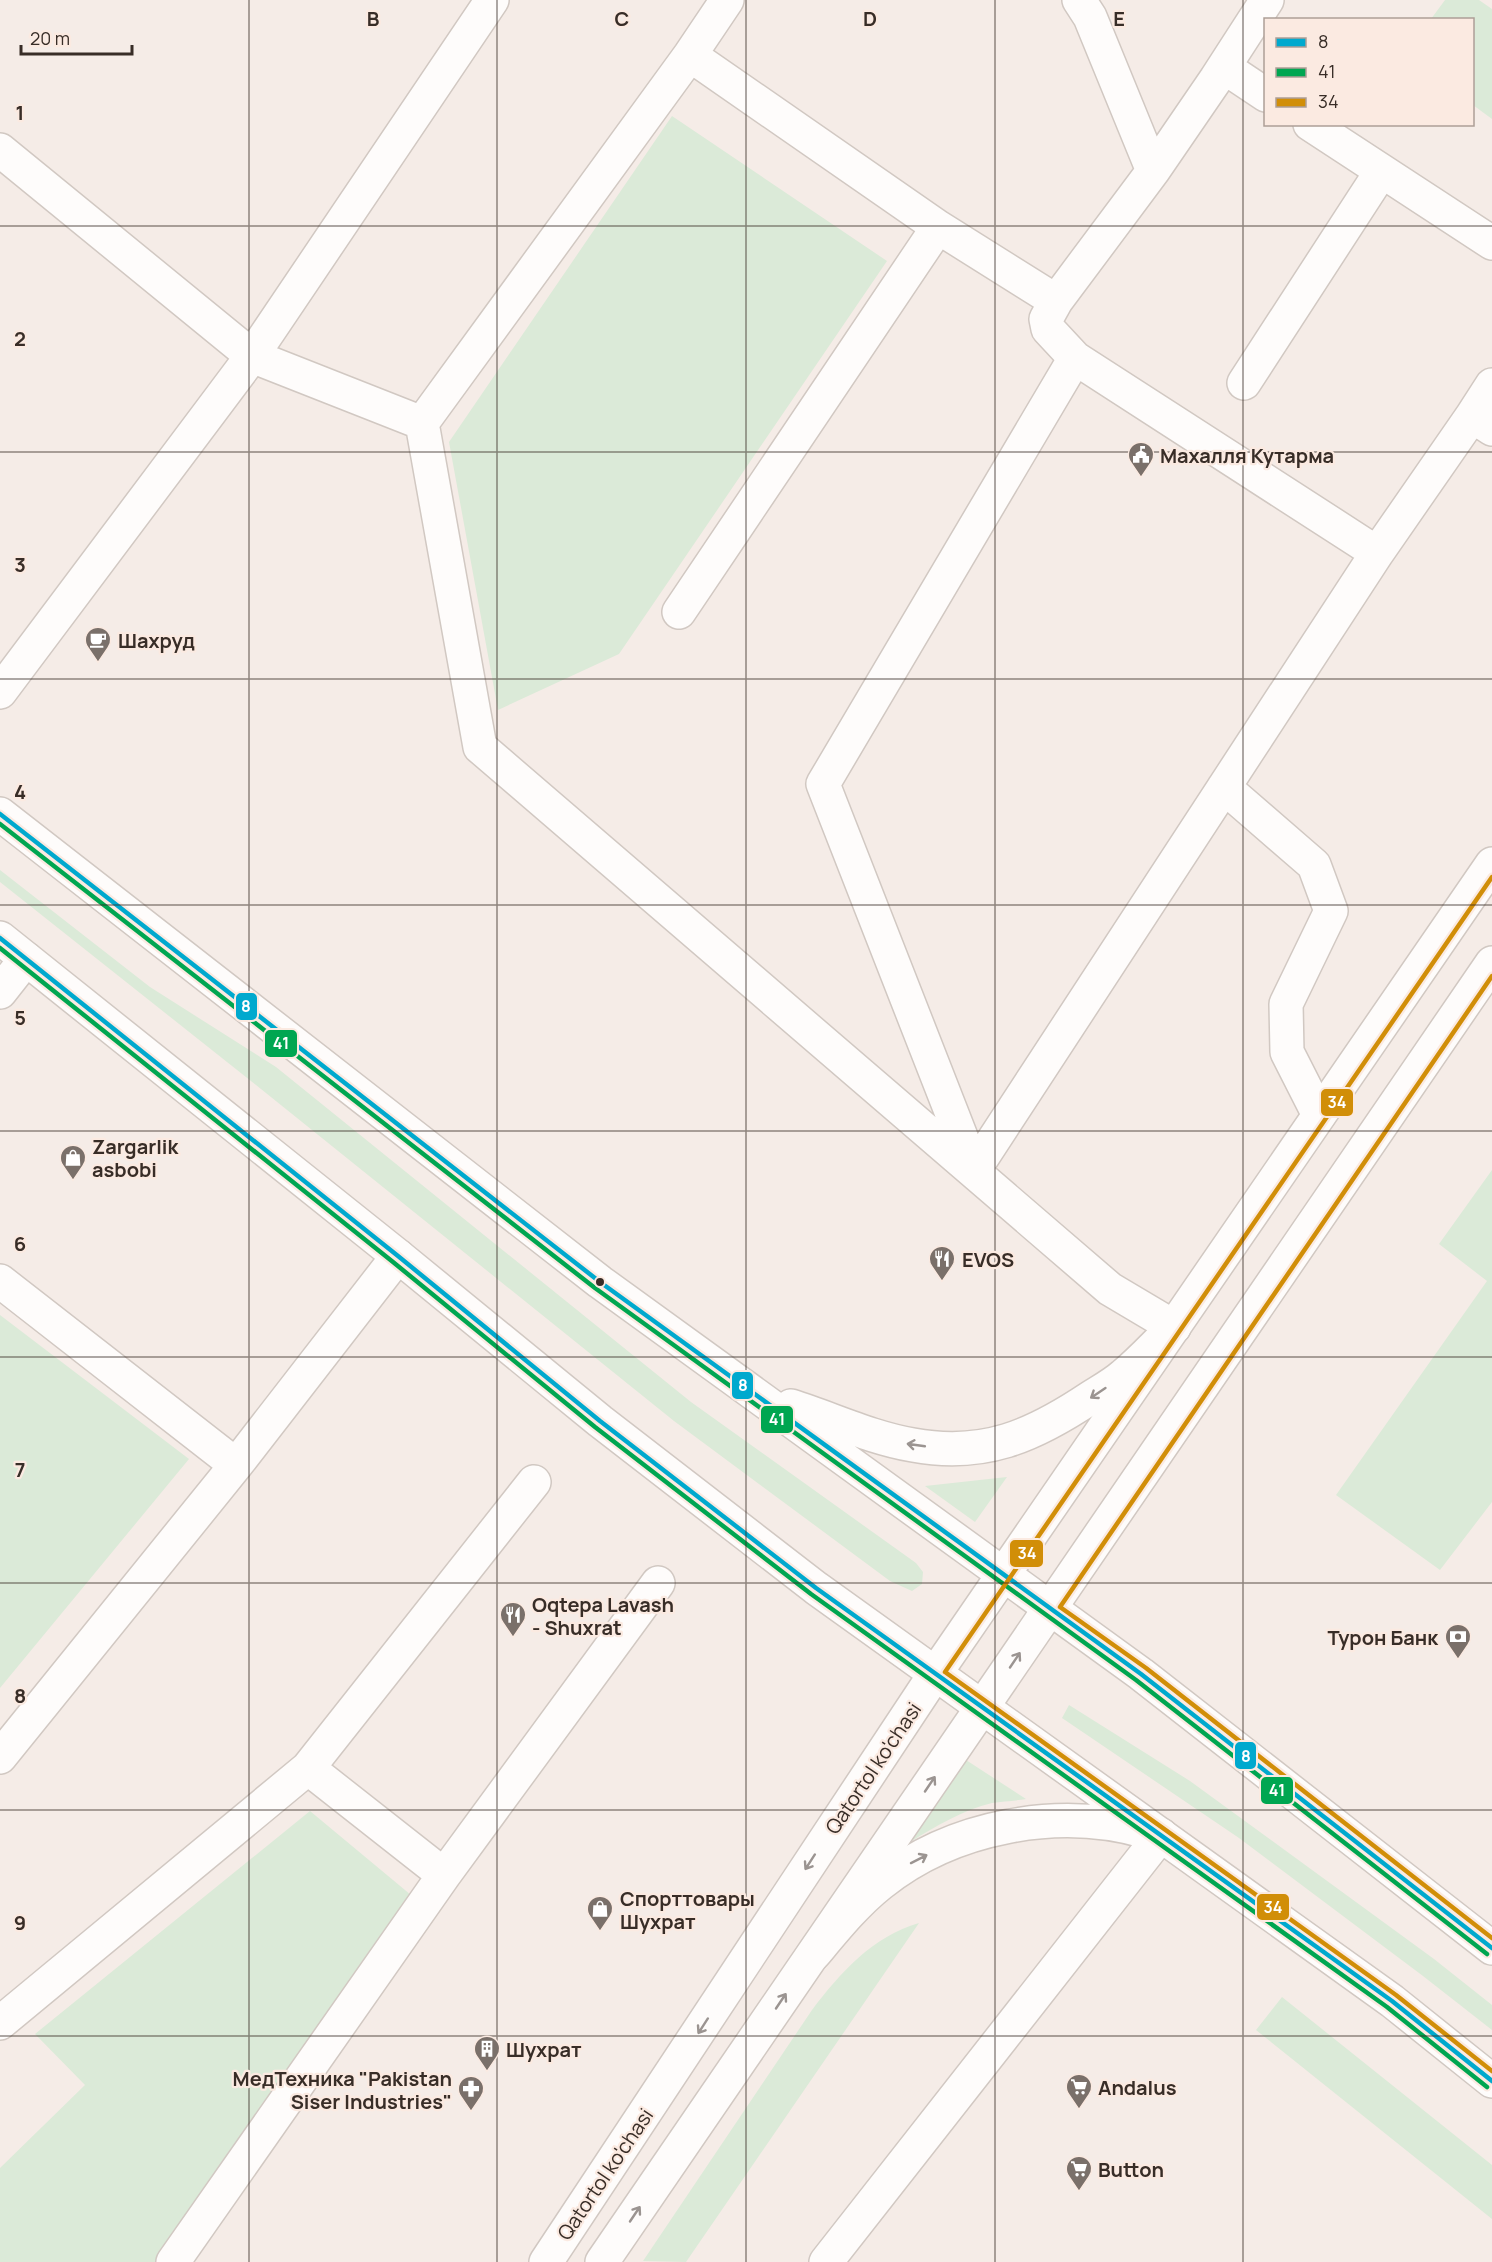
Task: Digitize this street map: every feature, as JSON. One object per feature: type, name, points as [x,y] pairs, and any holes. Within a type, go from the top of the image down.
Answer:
[{"type":"main road","points":[[4,678],[252,356],[492,0]]},
{"type":"main road","points":[[727,0],[690,55],[422,423],[480,747],[1110,1289],[1174,1327],[1123,1376],[1066,1414],[1014,1440],[985,1447],[914,1446],[833,1422],[756,1395]]},
{"type":"main road","points":[[1079,0],[1090,17],[1153,171]]},
{"type":"main road","points":[[1267,0],[1153,171],[1056,301],[1046,319],[1048,329],[1075,358],[1377,553]]},
{"type":"main road","points":[[690,55],[938,227],[1056,301]]},
{"type":"main road","points":[[1224,67],[1264,94]]},
{"type":"main road","points":[[1313,126],[1492,243]]},
{"type":"main road","points":[[0,151],[252,356],[422,423]]},
{"type":"main road","points":[[1244,383],[1381,172]]},
{"type":"main road","points":[[679,612],[938,227]]},
{"type":"main road","points":[[974,1170],[823,784],[1075,358]]},
{"type":"main road","points":[[974,1170],[1377,553],[1482,423],[1492,386]]},
{"type":"main road","points":[[1224,788],[1314,864],[1331,911],[1286,1004],[1287,1052],[1319,1115]]},
{"type":"main road","points":[[0,814],[600,1282],[1141,1674],[1492,1948]]},
{"type":"main road","points":[[0,840],[130,942],[286,1038]]},
{"type":"main road","name":"Qatortol ko'chasi","points":[[546,2262],[935,1674],[1492,864]]},
{"type":"main road","points":[[0,938],[398,1256],[600,1421],[778,1559],[1392,2001],[1492,2081]]},
{"type":"main road","points":[[0,992],[26,959]]},
{"type":"main road","points":[[603,2262],[1492,963]]},
{"type":"main road","points":[[0,1757],[236,1465],[398,1256]]},
{"type":"main road","points":[[0,1281],[236,1465]]},
{"type":"main road","points":[[0,2023],[309,1768],[534,1482]]},
{"type":"main road","points":[[173,2262],[444,1875],[658,1583]]},
{"type":"main road","points":[[309,1768],[444,1875]]},
{"type":"main road","points":[[814,1954],[863,1898],[889,1877],[941,1849],[980,1834],[1019,1824],[1053,1820],[1106,1823],[1161,1835]]},
{"type":"main road","points":[[826,2262],[1161,1835]]},
{"type":"green space","points":[[1445,0],[1479,0],[1492,9],[1492,119],[1474,106],[1474,18],[1432,18]]},
{"type":"green space","points":[[672,116],[887,261],[619,654],[498,710],[449,442]]},
{"type":"green space","points":[[0,870],[150,987],[276,1067],[691,1402],[916,1563],[923,1572],[922,1584],[912,1591],[890,1581],[674,1421],[0,882]]},
{"type":"green space","points":[[1492,1170],[1492,1502],[1440,1570],[1336,1495],[1487,1281],[1439,1244]]},
{"type":"green space","points":[[0,1315],[189,1459],[0,1688]]},
{"type":"green space","points":[[1007,1477],[975,1522],[925,1486]]},
{"type":"green space","points":[[1069,1705],[1190,1781],[1434,1959],[1492,2005],[1492,2030],[1239,1838],[1062,1718]]},
{"type":"green space","points":[[966,1760],[1026,1799],[992,1803],[960,1814],[910,1842]]},
{"type":"green space","points":[[310,1811],[417,1900],[163,2262],[0,2262],[0,2168],[85,2085],[35,2034]]},
{"type":"green space","points":[[919,1923],[686,2262],[643,2261],[823,1996],[872,1946],[902,1929]]},
{"type":"green space","points":[[1282,1997],[1492,2165],[1492,2219],[1256,2030]]},
{"type":"transit line","name":"8","points":[[0,814],[600,1282],[1141,1674],[1492,1948]]},
{"type":"transit line","name":"41","points":[[0,824],[595,1288],[1136,1680],[1487,1954]]},
{"type":"transit line","name":"34","points":[[1492,877],[945,1672],[1396,1995],[1492,2071]]},
{"type":"transit line","name":"8","points":[[0,938],[398,1256],[600,1421],[816,1588],[1392,2001],[1492,2081]]},
{"type":"transit line","name":"41","points":[[0,948],[393,1262],[595,1427],[811,1594],[1387,2007],[1487,2087]]},
{"type":"transit line","name":"34","points":[[1492,976],[1060,1607],[1146,1668],[1492,1938]]},
{"type":"place","name":"Махалля Кутарма","points":[[1141,478]]},
{"type":"place","name":"Шахруд","points":[[98,663]]},
{"type":"place","name":"Zargarlik asbobi","points":[[73,1181]]},
{"type":"place","name":"EVOS","points":[[942,1282]]},
{"type":"place","name":"Oqtepa Lavash - Shuxrat","points":[[513,1638]]},
{"type":"place","name":"Турон Банк","points":[[1458,1660]]},
{"type":"place","name":"Спорттовары Шухрат","points":[[600,1932]]},
{"type":"place","name":"Шухрат","points":[[487,2072]]},
{"type":"place","name":"Andalus","points":[[1079,2110]]},
{"type":"place","name":"МедТехника \"Pakistan Siser Industries\"","points":[[471,2112]]},
{"type":"place","name":"Button","points":[[1079,2192]]}]
